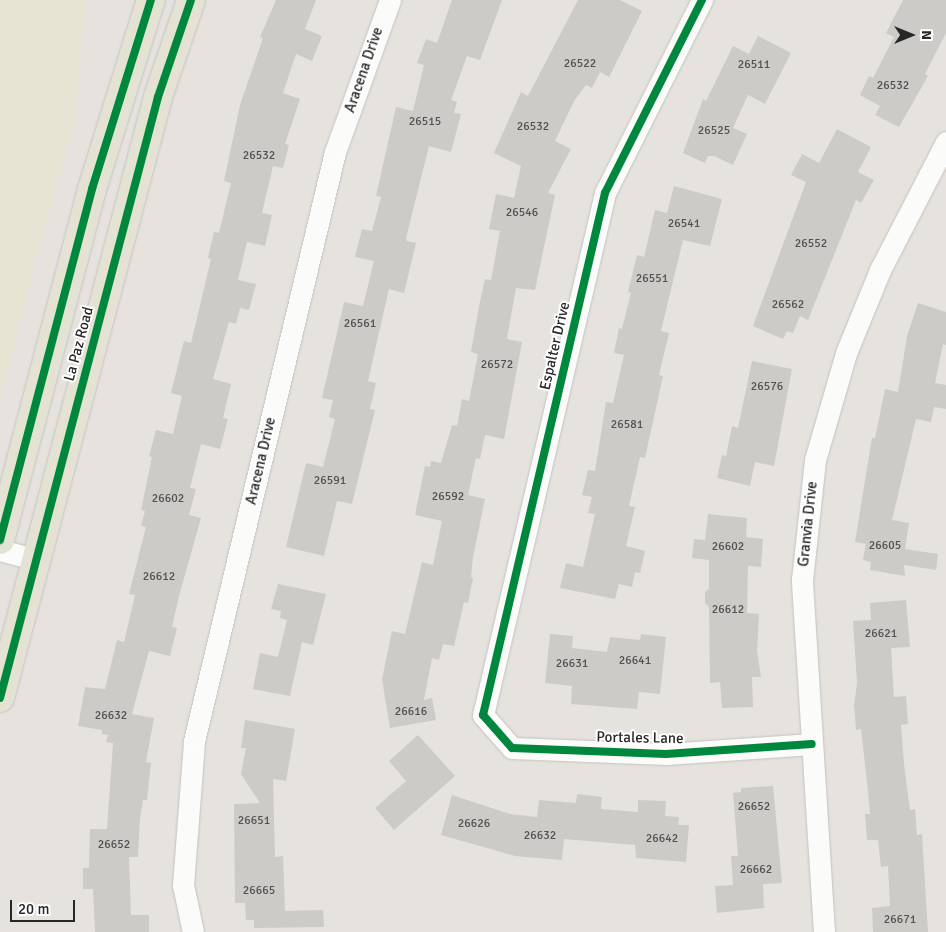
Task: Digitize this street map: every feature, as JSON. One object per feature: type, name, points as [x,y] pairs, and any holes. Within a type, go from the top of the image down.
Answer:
[{"type":"main road","name":"La Paz Road","points":[[0,540],[92,189],[151,0]]},
{"type":"main road","name":"La Paz Road","points":[[0,698],[156,106],[192,0]]},
{"type":"street","name":"Aracena Drive","points":[[193,932],[183,885],[194,741],[335,152],[390,0]]},
{"type":"street","name":"Espalter Drive","points":[[483,715],[605,193],[702,0]]},
{"type":"street","name":"Granvia Drive","points":[[824,932],[802,580],[815,460],[846,354],[880,270],[946,142]]},
{"type":"street","points":[[0,550],[37,560]]},
{"type":"street","name":"Portales Lane","points":[[483,715],[512,748],[666,754],[812,744]]},
{"type":"shaded area","points":[[0,0],[85,0],[75,124],[44,227],[0,400]]},
{"type":"building","points":[[276,0],[316,0],[305,29],[322,36],[312,61],[296,54],[283,93],[300,99],[285,144],[289,145],[283,168],[273,166],[262,213],[272,215],[265,246],[247,242],[238,280],[256,284],[249,310],[240,308],[236,324],[229,322],[213,379],[231,384],[223,418],[228,419],[220,449],[201,444],[190,488],[196,489],[189,515],[201,518],[172,627],[177,628],[170,656],[149,651],[132,714],[154,718],[146,762],[151,763],[147,800],[143,800],[140,818],[138,857],[129,857],[131,915],[149,915],[149,932],[95,932],[93,889],[83,889],[83,868],[89,868],[90,829],[107,829],[113,743],[106,742],[108,735],[102,734],[102,730],[78,726],[85,687],[105,689],[117,640],[124,642],[135,595],[129,594],[146,527],[141,526],[145,511],[141,510],[152,457],[149,456],[156,430],[173,434],[182,396],[171,393],[184,341],[191,343],[211,259],[208,258],[214,232],[219,233],[231,183],[224,181],[240,105],[263,38],[260,37]]},
{"type":"building","points":[[452,0],[502,0],[480,60],[467,56],[451,100],[457,102],[454,113],[461,114],[451,152],[429,146],[406,238],[407,241],[416,243],[404,293],[389,289],[368,381],[376,383],[370,409],[375,410],[352,504],[337,501],[324,556],[286,547],[306,463],[323,467],[335,419],[329,417],[333,400],[322,398],[344,302],[363,306],[374,261],[355,257],[362,229],[372,231],[381,197],[376,196],[396,107],[413,111],[424,65],[417,63],[426,39],[437,43]]},
{"type":"building","points":[[578,0],[620,0],[642,11],[609,77],[600,72],[592,88],[586,85],[574,101],[555,141],[571,149],[548,193],[555,195],[535,290],[516,288],[507,339],[522,342],[504,439],[485,435],[480,459],[476,458],[468,495],[485,499],[473,557],[471,577],[473,578],[468,603],[464,602],[454,646],[443,644],[439,660],[432,658],[424,700],[432,698],[436,720],[390,728],[382,679],[392,631],[405,634],[422,562],[433,565],[442,521],[415,515],[425,466],[430,467],[431,461],[441,463],[452,425],[457,426],[462,399],[469,401],[478,354],[471,352],[479,306],[485,279],[491,280],[500,231],[489,229],[496,194],[514,198],[521,166],[494,153],[521,92],[528,96]]},
{"type":"building","points":[[903,0],[946,0],[946,33],[925,74],[928,76],[899,127],[875,115],[880,106],[860,95],[869,76],[873,78],[894,37],[886,33]]},
{"type":"building","points":[[758,36],[791,53],[765,104],[748,95],[733,128],[747,134],[733,165],[714,156],[708,156],[705,163],[683,153],[703,99],[706,101],[733,46],[749,54]]},
{"type":"building","points":[[837,129],[871,147],[858,172],[874,180],[861,203],[856,200],[808,320],[800,316],[793,333],[787,331],[783,339],[753,326],[806,182],[791,175],[802,154],[819,163]]},
{"type":"building","points":[[674,186],[722,199],[710,246],[683,240],[661,331],[669,333],[659,375],[663,376],[645,458],[640,457],[629,506],[635,507],[626,546],[645,551],[640,573],[635,572],[632,587],[619,584],[615,599],[560,588],[566,563],[583,567],[595,514],[588,513],[592,497],[582,495],[588,470],[595,471],[606,402],[613,403],[624,355],[614,353],[619,328],[622,329],[631,293],[628,292],[637,255],[644,257],[655,210],[667,213]]},
{"type":"building","points":[[918,303],[946,312],[946,345],[943,344],[935,383],[946,385],[946,409],[934,407],[931,422],[916,419],[892,520],[909,523],[905,549],[938,554],[936,570],[904,565],[905,576],[870,570],[871,562],[863,560],[866,544],[855,542],[872,438],[875,438],[885,389],[898,392],[907,336]]},
{"type":"building","points":[[752,361],[792,369],[774,466],[755,462],[750,486],[717,478],[722,455],[726,456],[732,426],[738,428]]},
{"type":"building","points":[[708,514],[747,518],[746,537],[763,539],[761,567],[748,566],[747,613],[759,614],[757,651],[761,677],[752,677],[753,707],[722,708],[720,682],[710,683],[709,607],[705,603],[705,592],[709,589],[709,560],[692,558],[694,539],[705,540]]},
{"type":"building","points":[[278,584],[326,594],[313,645],[302,642],[290,696],[253,689],[260,653],[278,657],[287,620],[280,618],[281,611],[271,609]]},
{"type":"building","points":[[906,600],[910,647],[891,648],[894,697],[906,696],[908,724],[901,725],[904,764],[910,810],[915,809],[917,835],[922,834],[928,932],[873,932],[872,908],[890,906],[888,866],[881,867],[878,840],[867,840],[865,814],[870,814],[861,729],[856,730],[854,705],[857,683],[853,621],[871,620],[870,603]]},
{"type":"building","points":[[550,634],[573,636],[572,648],[607,652],[610,637],[640,640],[641,634],[666,637],[660,694],[639,692],[637,709],[571,704],[572,686],[545,683]]},
{"type":"building","points":[[245,720],[295,729],[286,781],[273,779],[275,857],[283,856],[285,911],[323,910],[324,927],[254,928],[254,920],[246,920],[245,903],[235,903],[234,804],[260,803],[241,774],[246,748],[241,748]]},
{"type":"building","points":[[418,735],[455,776],[394,830],[375,808],[406,781],[389,761]]},
{"type":"building","points":[[773,786],[782,883],[763,884],[764,908],[717,913],[715,886],[733,885],[731,856],[738,856],[733,793],[741,792],[741,788]]},
{"type":"building","points":[[577,794],[602,797],[601,809],[638,812],[638,800],[666,801],[665,816],[679,817],[678,825],[689,825],[686,862],[636,858],[635,845],[564,839],[562,860],[515,856],[441,835],[452,795],[510,814],[537,817],[539,800],[576,803]]},
{"type":"cycle path","points":[[0,540],[92,189],[151,0]]},
{"type":"cycle path","points":[[0,698],[158,97],[191,0]]},
{"type":"cycle path","points":[[702,0],[605,193],[483,715],[512,748],[666,754],[812,744]]}]
